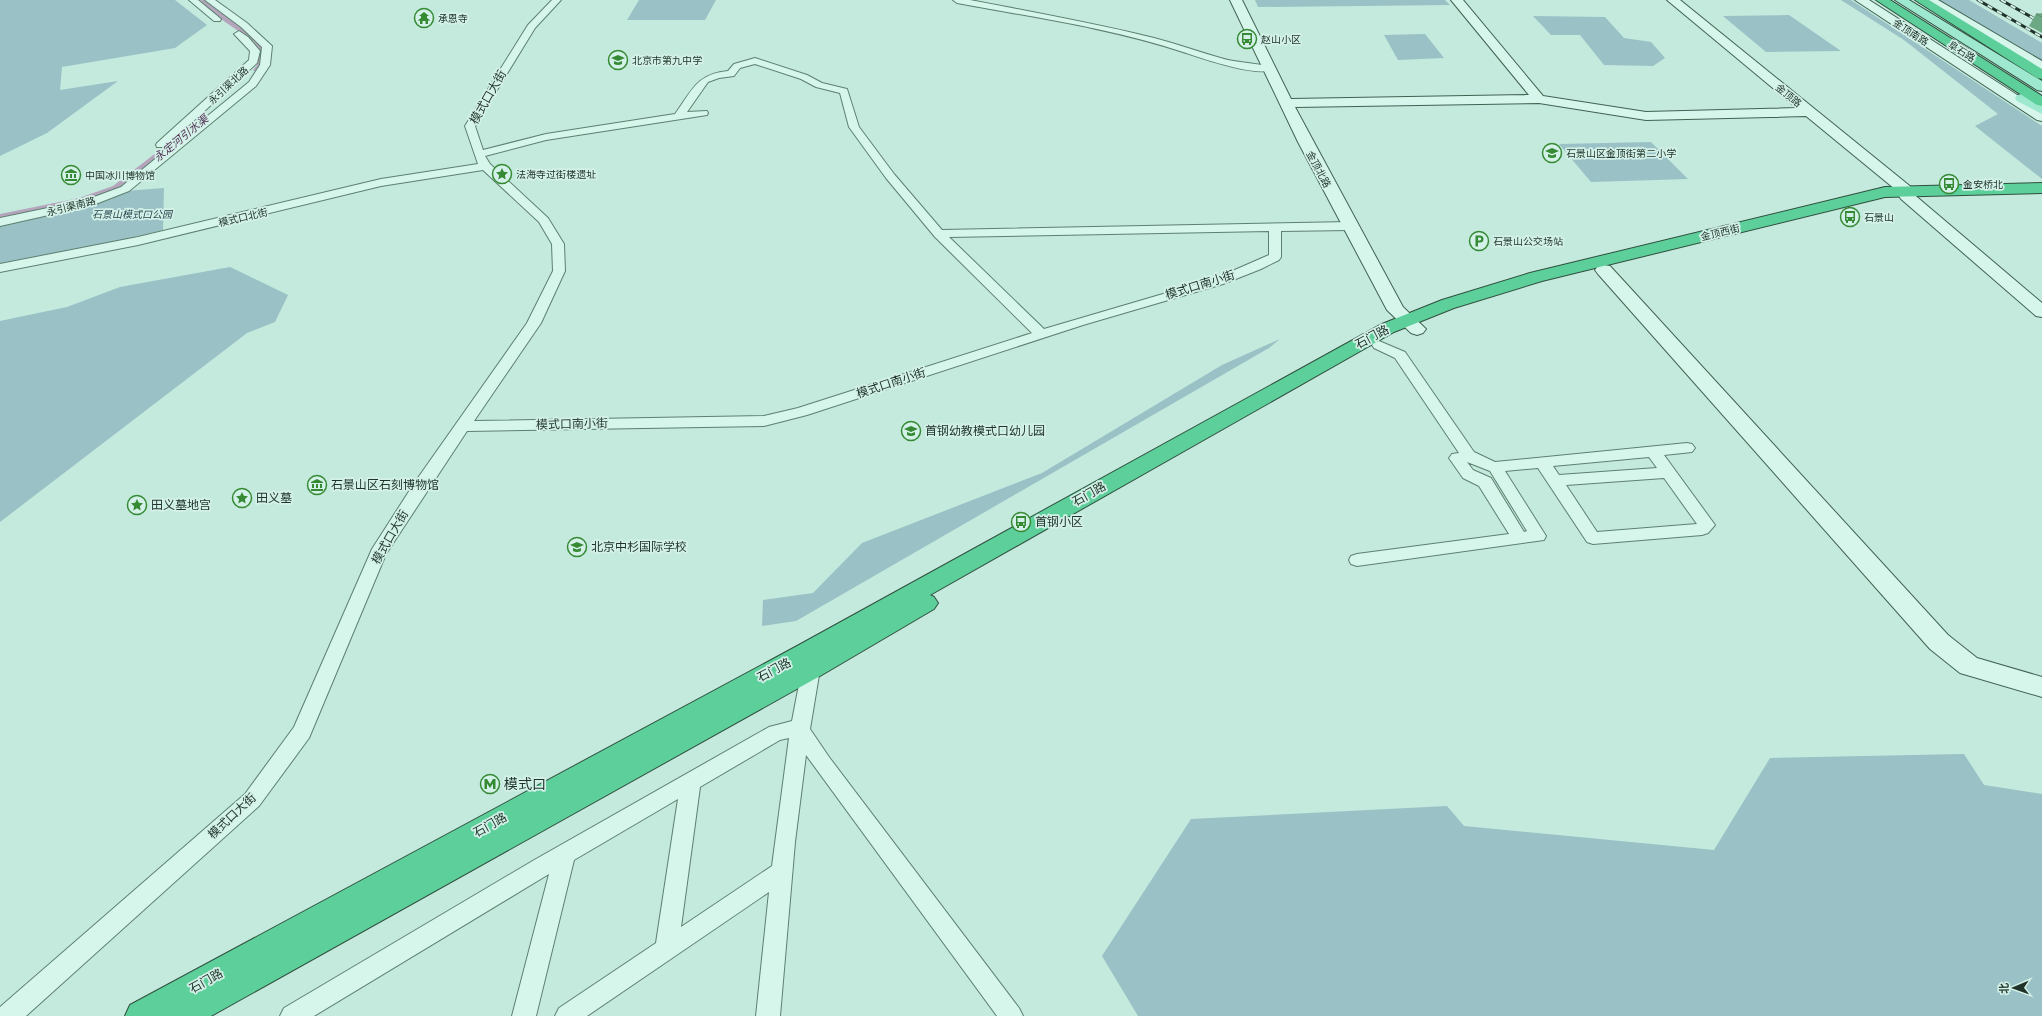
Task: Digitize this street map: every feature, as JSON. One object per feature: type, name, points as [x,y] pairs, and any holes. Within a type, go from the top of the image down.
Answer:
[{"type":"highway","points":[[1870,0],[1998,86],[2019,93],[2042,116]]},
{"type":"highway","name":"阜石路","points":[[1880,0],[2042,103]]},
{"type":"highway","name":"阜石路","points":[[1894,0],[2042,94]]},
{"type":"highway","points":[[1921,0],[2042,75]]},
{"type":"highway","name":"金顶西街","points":[[1411,325],[1456,314],[1604,270],[1906,193],[2042,188]]},
{"type":"highway","name":"金顶西街","points":[[1411,325],[1448,304],[1536,277],[1886,192],[2042,194]]},
{"type":"highway","name":"石门路","points":[[179,1016],[810,660],[1379,345],[1411,325]]},
{"type":"highway","name":"石门路","points":[[141,1016],[810,660],[1228,416],[1411,325]]},
{"type":"main road","name":"金顶南路","points":[[1880,0],[2019,93],[2042,103]]},
{"type":"main road","name":"金顶南路","points":[[1901,0],[2042,87]]},
{"type":"main road","points":[[2019,93],[2042,107]]},
{"type":"main road","points":[[2019,93],[2042,110]]},
{"type":"street","name":"永引渠北路","points":[[0,212],[91,194],[116,183],[171,138],[254,61],[255,51],[245,39],[193,0]]},
{"type":"street","name":"永引渠南路","points":[[0,222],[89,203],[125,189],[253,84],[265,65],[267,46],[244,25],[210,0]]},
{"type":"street","name":"模式口大街","points":[[8,1016],[252,800],[302,732],[378,552],[462,426],[534,323],[559,270],[558,244],[544,220],[482,160],[470,126],[531,27],[557,0]]},
{"type":"street","points":[[958,0],[1152,40],[1225,64],[1252,68],[1269,68]]},
{"type":"street","name":"金顶北路","points":[[1236,0],[1286,103],[1350,226],[1396,310],[1411,325]]},
{"type":"street","points":[[1457,0],[1539,99]]},
{"type":"street","name":"金顶路","points":[[1673,0],[1906,193],[2042,312]]},
{"type":"street","name":"金顶南路","points":[[1861,0],[1998,86],[2042,116]]},
{"type":"street","points":[[1930,0],[2042,67]]},
{"type":"street","points":[[679,116],[705,80],[717,75],[731,74],[737,66],[755,61],[804,77],[819,85],[844,91],[854,127],[890,176],[939,234],[1042,335]]},
{"type":"street","points":[[1286,103],[1539,99],[1646,116],[1810,112]]},
{"type":"street","name":"模式口北街","points":[[0,268],[133,243],[482,160],[546,137],[703,113]]},
{"type":"street","points":[[939,234],[1188,227],[1275,228],[1350,226]]},
{"type":"street","name":"模式口南小街","points":[[462,426],[764,421],[802,412],[1042,335],[1218,281],[1261,265],[1275,257],[1275,228]]},
{"type":"street","points":[[1604,270],[1939,642],[1969,666],[2042,687]]},
{"type":"street","points":[[1379,345],[1400,355],[1470,456],[1482,463],[1495,467],[1687,448]]},
{"type":"street","points":[[1542,462],[1593,538],[1702,529],[1707,525],[1653,451]]},
{"type":"street","points":[[1470,456],[1457,458],[1468,474],[1484,482],[1520,538]]},
{"type":"street","points":[[1357,560],[1538,536],[1495,467]]},
{"type":"street","points":[[1555,481],[1668,472]]},
{"type":"street","points":[[768,1016],[781,872],[799,728],[810,660]]},
{"type":"street","points":[[292,1016],[565,854],[776,733],[799,728]]},
{"type":"street","points":[[799,728],[822,763],[1011,1016]]},
{"type":"street","points":[[666,950],[691,782]]},
{"type":"street","points":[[524,1016],[565,854]]},
{"type":"street","points":[[567,1016],[781,872]]},
{"type":"green space","points":[[0,0],[175,0],[207,25],[175,48],[62,67],[60,90],[118,81],[47,133],[0,156]]},
{"type":"green space","points":[[639,0],[716,0],[705,20],[627,20]]},
{"type":"green space","points":[[1255,0],[1445,0],[1450,5],[1258,7]]},
{"type":"green space","points":[[1841,0],[1851,0],[2042,126],[2042,179],[1975,126],[1998,114],[1904,40]]},
{"type":"green space","points":[[1937,0],[1969,0],[2042,43],[2042,61]]},
{"type":"green space","points":[[1789,15],[1841,51],[1766,52],[1723,16]]},
{"type":"green space","points":[[1533,16],[1605,17],[1624,38],[1651,42],[1665,58],[1653,66],[1604,65],[1580,35],[1551,35]]},
{"type":"green space","points":[[1425,34],[1444,58],[1398,60],[1384,35]]},
{"type":"green space","points":[[1651,142],[1688,179],[1591,182],[1559,144]]},
{"type":"green space","name":"石景山模式口公园","points":[[164,188],[163,230],[65,254],[0,265],[0,224],[125,191]]},
{"type":"green space","points":[[230,267],[288,295],[275,322],[247,333],[0,522],[0,321],[67,307],[120,287]]},
{"type":"green space","points":[[1280,339],[1269,348],[796,621],[762,626],[763,600],[813,593],[862,543],[1042,473],[1222,365]]},
{"type":"green space","points":[[1964,754],[1984,785],[2042,794],[2042,1016],[1138,1016],[1102,956],[1191,819],[1447,806],[1464,826],[1714,850],[1770,758]]},
{"type":"waterway","name":"永定河引水渠","points":[[204,0],[211,8],[258,41],[262,52],[261,65],[257,70]]},
{"type":"waterway","name":"永定河引水渠","points":[[0,217],[82,201],[117,188],[200,122]]},
{"type":"railway","points":[[1978,0],[2042,37]]},
{"type":"railway","points":[[2001,0],[2042,23]]},
{"type":"place","name":"承恩寺","points":[[424,18]]},
{"type":"place","name":"赵山小区","points":[[1247,39]]},
{"type":"place","name":"北京市第九中学","points":[[618,60]]},
{"type":"place","name":"石景山区金顶街第二小学","points":[[1552,153]]},
{"type":"place","name":"法海寺过街楼遗址","points":[[502,174]]},
{"type":"place","name":"中国冰川博物馆","points":[[71,175]]},
{"type":"place","name":"金安桥北","points":[[1949,184]]},
{"type":"place","name":"石景山","points":[[1850,217]]},
{"type":"place","name":"石景山公交场站","points":[[1479,241]]},
{"type":"place","name":"首钢幼教模式口幼儿园","points":[[911,431]]},
{"type":"place","name":"石景山区石刻博物馆","points":[[317,485]]},
{"type":"place","name":"田义墓","points":[[242,498]]},
{"type":"place","name":"田义墓地宫","points":[[137,505]]},
{"type":"place","name":"首钢小区","points":[[1021,522]]},
{"type":"place","name":"北京中杉国际学校","points":[[577,547]]},
{"type":"place","name":"模式口","points":[[490,784]]}]
